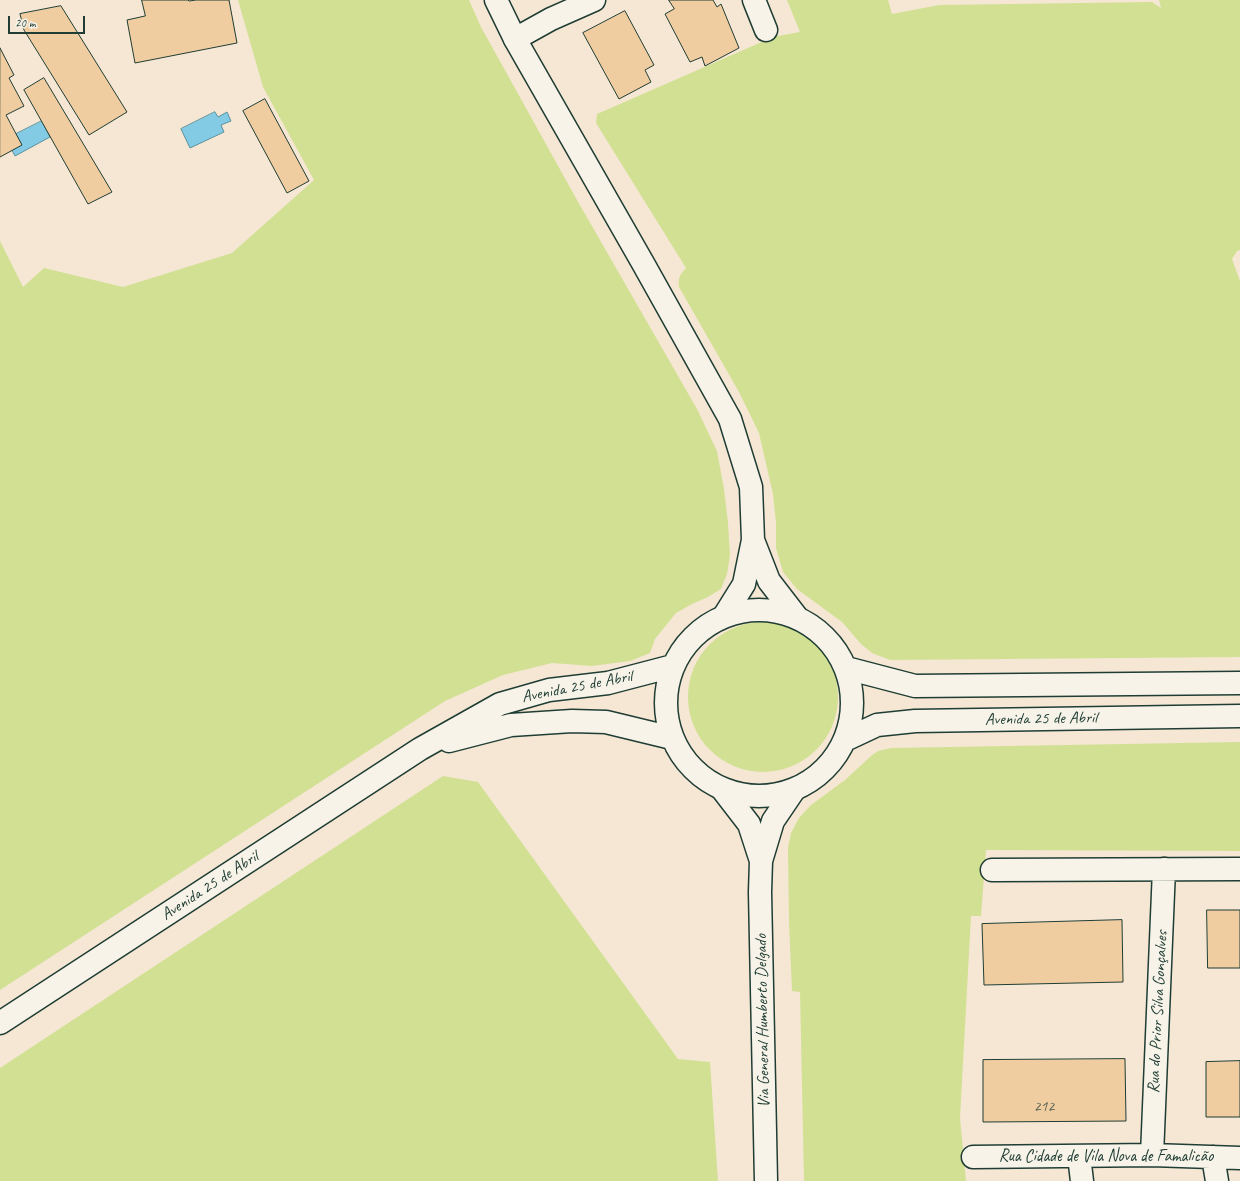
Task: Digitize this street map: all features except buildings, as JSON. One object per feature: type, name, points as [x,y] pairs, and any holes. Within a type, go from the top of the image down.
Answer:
[{"type":"main road","points":[[496,0],[515,39],[730,419],[751,487],[753,540],[744,584],[724,616]]},
{"type":"main road","points":[[515,39],[551,19],[594,0]]},
{"type":"main road","points":[[754,0],[766,30]]},
{"type":"main road","points":[[753,540],[769,581],[796,616]]},
{"type":"main road","points":[[748,609],[772,610],[796,616],[817,629],[834,647],[846,668],[852,692],[852,716],[845,740],[832,761],[815,778],[794,790],[770,796],[746,796],[722,789],[701,777],[684,759],[672,738],[666,714],[666,690],[673,666],[685,645],[703,628],[724,616],[748,609]]},
{"type":"main road","name":"Avenida 25 de Abril","points":[[0,1023],[420,749],[500,704],[549,690],[608,683],[673,666]]},
{"type":"main road","name":"Avenida 25 de Abril","points":[[846,668],[915,686],[1240,683]]},
{"type":"main road","name":"Avenida 25 de Abril","points":[[845,740],[877,725],[915,721],[1240,716]]},
{"type":"main road","name":"Avenida 25 de Abril","points":[[420,749],[511,726],[572,721],[606,722],[672,738]]},
{"type":"main road","name":"Via General Humberto Delgado","points":[[722,789],[749,824],[761,861]]},
{"type":"main road","name":"Via General Humberto Delgado","points":[[766,1181],[760,892],[761,861],[773,821],[794,790]]},
{"type":"main road","name":"Rua do Prior Silva Gonçalves","points":[[1152,1155],[1164,869]]},
{"type":"main road","points":[[992,870],[1240,869]]},
{"type":"main road","name":"Rua Cidade de Vila Nova de Famalicão","points":[[972,1157],[1152,1155],[1240,1158]]},
{"type":"main road","points":[[1079,1156],[1082,1181]]},
{"type":"main road","points":[[1213,1157],[1217,1181]]},
{"type":"green space","points":[[238,0],[469,0],[481,27],[577,200],[697,409],[717,451],[728,523],[730,555],[727,574],[721,589],[676,613],[655,639],[650,653],[630,661],[592,666],[552,663],[503,675],[445,701],[0,990],[0,241],[23,287],[44,268],[123,287],[232,253],[314,180],[263,87]]},
{"type":"green space","points":[[787,0],[888,0],[892,14],[939,5],[1152,2],[1161,8],[1159,0],[1240,0],[1240,250],[1237,251],[1232,259],[1240,281],[1240,657],[890,660],[872,653],[861,644],[842,622],[797,589],[783,572],[776,548],[776,523],[773,494],[759,433],[739,392],[679,287],[680,276],[686,268],[596,123],[597,114],[773,37],[800,32]]},
{"type":"green space","points":[[770,622],[792,627],[805,634],[821,649],[833,668],[837,682],[837,712],[833,726],[826,739],[811,755],[792,767],[778,771],[756,772],[734,767],[721,760],[700,739],[693,726],[689,712],[688,690],[693,668],[700,655],[721,634],[734,627],[748,623]]},
{"type":"green space","points":[[1240,742],[1240,851],[986,850],[981,916],[971,916],[960,1118],[966,1181],[804,1181],[800,992],[792,991],[788,848],[791,833],[799,818],[811,805],[845,780],[878,751],[891,748]]},
{"type":"green space","points":[[443,776],[478,782],[678,1059],[710,1062],[718,1181],[0,1181],[0,1068]]},
{"type":"water","points":[[215,112],[218,117],[227,112],[231,121],[221,125],[224,132],[190,148],[181,129]]},
{"type":"water","points":[[42,121],[50,137],[15,156],[6,139]]}]
